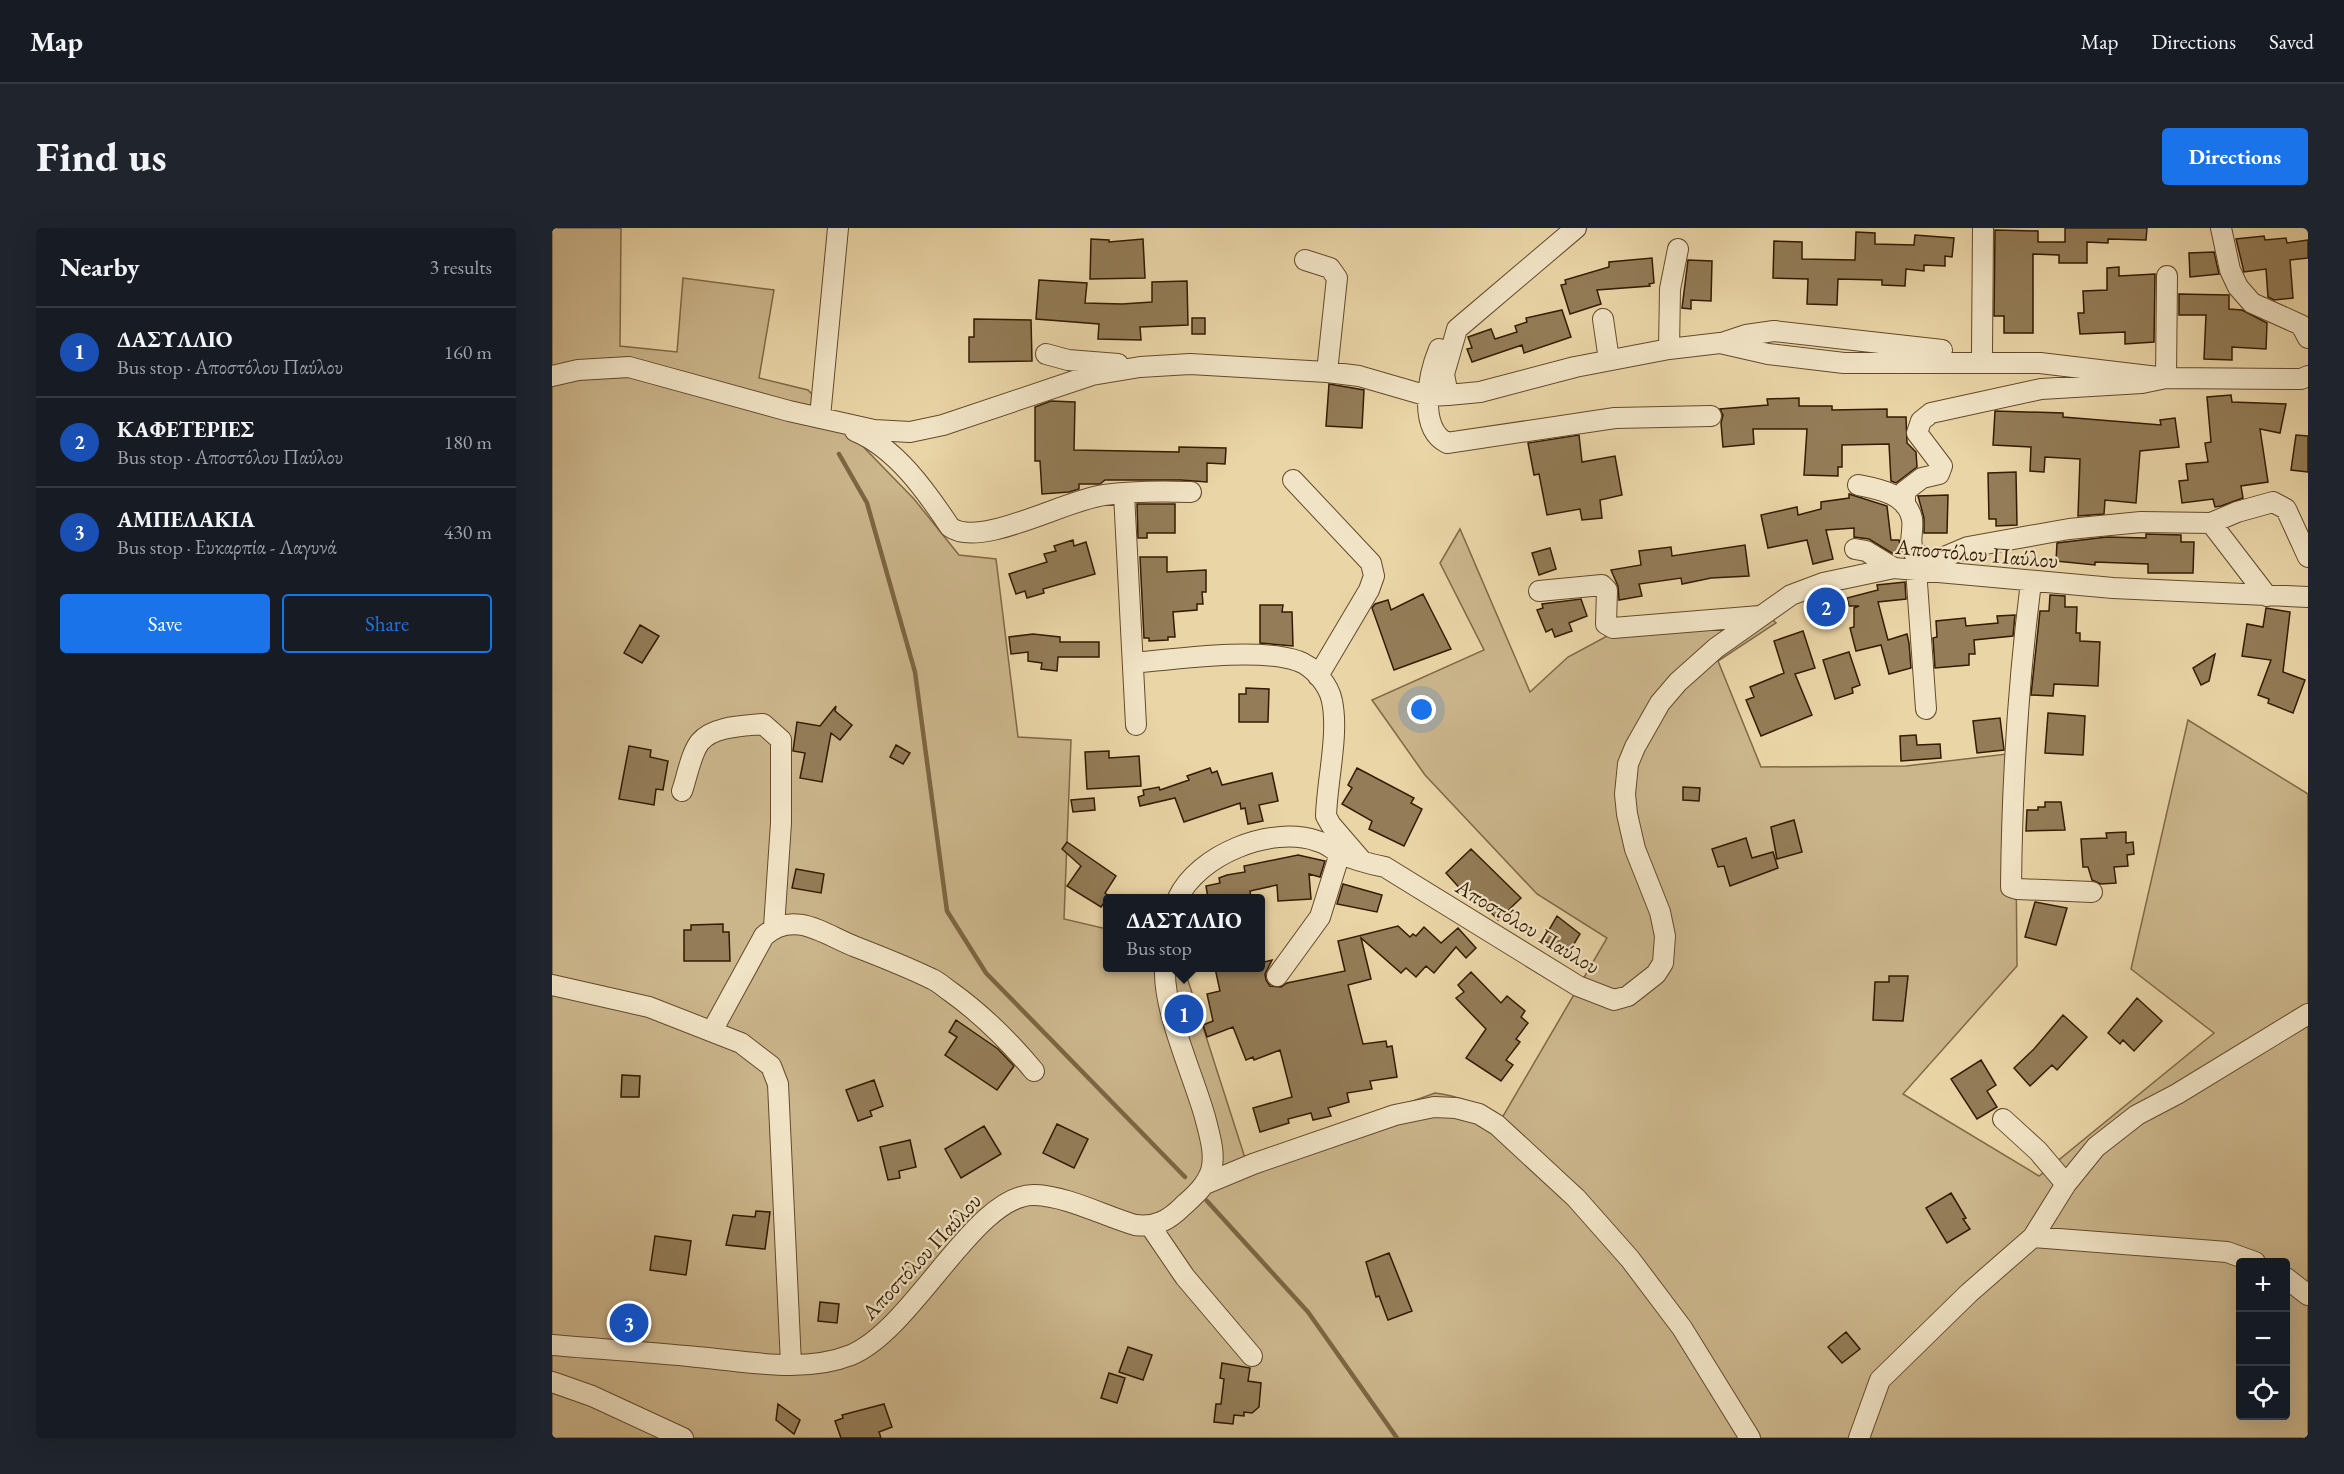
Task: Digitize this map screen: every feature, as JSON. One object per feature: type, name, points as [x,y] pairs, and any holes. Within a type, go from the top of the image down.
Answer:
[{"type":"street","points":[[827,419],[838,228]]},
{"type":"street","points":[[1576,228],[1457,329],[1439,349],[1431,370],[1428,396],[1434,431],[1438,439],[1447,443],[1615,418],[1711,416]]},
{"type":"street","points":[[1982,352],[1980,299],[1983,228]]},
{"type":"street","points":[[2221,228],[2230,270],[2238,287],[2252,303],[2301,325],[2308,338]]},
{"type":"street","points":[[1669,349],[1670,289],[1678,249]]},
{"type":"street","points":[[1305,260],[1330,268],[1337,278],[1327,372]]},
{"type":"street","points":[[2166,378],[2167,276]]},
{"type":"street","points":[[1603,319],[1609,360]]},
{"type":"street","points":[[1448,394],[1444,374],[1457,329]]},
{"type":"street","points":[[552,376],[578,370],[629,367],[789,411],[874,430],[910,432],[943,425],[1092,375],[1140,367],[1190,364],[1327,372],[1359,376],[1428,396],[1480,392],[1609,360],[1669,349],[1720,344],[1746,335],[1774,331],[1933,350],[1982,352],[2008,362]]},
{"type":"street","points":[[1720,344],[1768,354],[1844,363],[2040,363],[2166,378],[2301,379],[2308,376]]},
{"type":"street","points":[[1046,354],[1068,360],[1140,367]]},
{"type":"street","points":[[1932,569],[1911,548],[1912,519],[1905,505],[1905,491],[1922,478],[1939,474],[1942,466],[1917,433],[1921,421],[1931,413],[2041,389],[2142,383],[2166,378]]},
{"type":"street","points":[[827,419],[878,443],[908,471],[950,527],[959,533],[991,532],[1068,503],[1103,495],[1191,492]]},
{"type":"street","points":[[1293,480],[1371,563],[1374,576],[1369,590],[1318,675]]},
{"type":"street","points":[[1858,485],[1889,493],[1905,505]]},
{"type":"street","points":[[1124,494],[1136,725]]},
{"type":"street","points":[[1932,569],[1968,547],[2069,529],[2142,522],[2211,523],[2237,512],[2273,502],[2286,509],[2308,556]]},
{"type":"street","points":[[2211,523],[2266,596]]},
{"type":"street","points":[[1855,549],[1874,555],[1894,568]]},
{"type":"street","name":"Αποστόλου Παύλου","points":[[1180,894],[1183,887],[1207,864],[1250,844],[1271,839],[1317,840],[1364,863],[1385,867],[1588,990],[1614,1000],[1638,990],[1656,974],[1663,963],[1665,936],[1660,912],[1635,849],[1630,826],[1625,794],[1628,764],[1646,724],[1678,682],[1716,648],[1791,595],[1823,583],[1894,568],[1932,569],[2031,582],[2308,597]]},
{"type":"street","points":[[1926,709],[1932,569]]},
{"type":"street","points":[[2031,582],[2021,661],[2012,780],[2011,887],[2092,892]]},
{"type":"street","points":[[1539,591],[1602,585],[1607,590],[1606,624],[1612,628],[1760,616]]},
{"type":"street","points":[[1133,663],[1214,656],[1274,656],[1299,661],[1318,675],[1332,700],[1334,723],[1326,816],[1364,863]]},
{"type":"street","points":[[682,791],[699,743],[709,735],[740,726],[763,724],[781,740],[781,823],[774,927]]},
{"type":"street","points":[[1277,976],[1320,917],[1340,853]]},
{"type":"street","points":[[712,1031],[764,936],[774,927],[786,923],[824,931],[935,980],[977,1010],[1034,1071]]},
{"type":"street","points":[[1166,972],[1170,1006],[1209,1131],[1212,1168],[1205,1184],[1180,1210],[1151,1227],[1185,1277],[1252,1356]]},
{"type":"street","points":[[552,985],[649,1006],[741,1043],[771,1066],[778,1084],[791,1364]]},
{"type":"street","points":[[1859,1438],[1880,1380],[1969,1293],[2033,1237],[2066,1184],[2096,1147],[2137,1115],[2177,1094],[2308,1014]]},
{"type":"street","points":[[1205,1184],[1253,1164],[1395,1115],[1434,1107],[1479,1114],[1504,1131],[1576,1198],[1609,1234],[1682,1328],[1750,1438]]},
{"type":"street","points":[[2003,1119],[2038,1151],[2066,1184]]},
{"type":"street","name":"Αποστόλου Παύλου","points":[[552,1346],[791,1364],[832,1361],[850,1355],[879,1338],[896,1323],[986,1219],[1005,1202],[1015,1198],[1043,1196],[1135,1226],[1151,1227]]},
{"type":"street","points":[[2033,1237],[2227,1252],[2242,1258]]},
{"type":"street","points":[[2290,1281],[2308,1295]]},
{"type":"street","points":[[552,1382],[592,1396],[683,1438]]},
{"type":"shaded area","points":[[552,228],[621,228],[620,346],[677,352],[683,278],[774,290],[759,378],[808,390],[914,499],[959,555],[996,559],[1018,737],[1071,740],[1064,919],[1103,928],[1103,972],[1185,972],[1246,1161],[1435,1093],[1470,1102],[1502,1118],[1607,938],[1537,894],[1425,775],[1372,700],[1484,650],[1440,563],[1460,529],[1530,692],[1568,657],[1635,621],[1758,606],[1776,623],[1718,661],[1761,767],[1906,766],[2015,753],[2017,966],[1903,1094],[2039,1176],[2214,1033],[2131,969],[2188,720],[2308,794],[2308,1438],[552,1438]]},
{"type":"building","points":[[2065,228],[2147,228],[2146,240],[2108,239],[2108,243],[2087,242],[2087,263],[2059,263],[2059,255],[2033,254],[2033,333],[2004,333],[2004,316],[1994,316],[1995,230],[2038,231],[2038,242],[2065,242]]},
{"type":"building","points":[[1856,232],[1875,233],[1875,244],[1914,245],[1915,235],[1954,238],[1952,257],[1945,256],[1945,266],[1924,265],[1924,271],[1906,269],[1905,286],[1882,285],[1882,280],[1838,279],[1837,305],[1807,304],[1808,279],[1773,278],[1774,241],[1802,242],[1802,259],[1855,260]]},
{"type":"building","points":[[2264,236],[2265,240],[2286,238],[2287,243],[2308,240],[2308,258],[2290,260],[2293,298],[2274,300],[2268,297],[2266,269],[2244,272],[2236,239]]},
{"type":"building","points":[[1091,239],[1109,240],[1109,242],[1143,239],[1145,278],[1090,279]]},
{"type":"building","points":[[2214,252],[2219,274],[2190,277],[2189,253]]},
{"type":"building","points":[[1652,258],[1654,283],[1649,284],[1650,286],[1597,290],[1601,304],[1570,314],[1561,285],[1566,284],[1565,280],[1609,267],[1609,262]]},
{"type":"building","points":[[1688,260],[1712,261],[1711,301],[1691,300],[1691,309],[1682,308]]},
{"type":"building","points":[[2119,267],[2119,276],[2155,274],[2154,342],[2125,344],[2125,332],[2080,334],[2078,313],[2084,313],[2083,291],[2107,290],[2107,268]]},
{"type":"building","points":[[1039,280],[1087,283],[1085,303],[1122,304],[1152,302],[1152,282],[1187,281],[1188,325],[1140,327],[1141,340],[1098,339],[1099,324],[1036,319]]},
{"type":"building","points":[[2179,294],[2229,295],[2229,309],[2242,310],[2267,323],[2266,349],[2232,347],[2232,360],[2204,359],[2206,315],[2179,315]]},
{"type":"building","points":[[1562,310],[1571,337],[1524,353],[1522,345],[1472,362],[1467,349],[1472,348],[1468,337],[1491,329],[1495,339],[1517,332],[1515,326],[1527,322],[1526,318]]},
{"type":"building","points":[[1192,318],[1205,318],[1205,334],[1192,334]]},
{"type":"building","points":[[974,319],[1031,320],[1032,361],[969,362],[969,337],[974,337]]},
{"type":"building","points":[[1329,384],[1364,390],[1362,428],[1326,426]]},
{"type":"building","points":[[2231,395],[2232,402],[2286,404],[2280,433],[2260,429],[2268,482],[2241,486],[2243,498],[2221,506],[2215,507],[2213,499],[2182,503],[2179,481],[2188,480],[2186,464],[2208,462],[2205,443],[2211,442],[2207,397]]},
{"type":"building","points":[[1799,398],[1799,406],[1832,406],[1832,410],[1887,409],[1887,417],[1906,417],[1907,443],[1916,452],[1917,467],[1896,483],[1891,481],[1889,444],[1842,445],[1842,467],[1838,467],[1838,476],[1804,475],[1807,429],[1753,429],[1754,444],[1723,447],[1721,423],[1723,415],[1720,409],[1768,405],[1767,399]]},
{"type":"building","points":[[1051,401],[1075,402],[1074,450],[1179,452],[1179,447],[1226,448],[1225,464],[1207,463],[1207,482],[1105,480],[1100,484],[1079,484],[1079,489],[1069,492],[1042,494],[1040,461],[1035,461],[1035,407]]},
{"type":"building","points":[[1995,411],[2063,413],[2063,417],[2161,425],[2160,420],[2175,418],[2179,447],[2140,451],[2136,503],[2105,500],[2104,514],[2078,516],[2080,459],[2045,457],[2044,472],[2030,471],[2031,447],[1993,445]]},
{"type":"building","points":[[1579,435],[1582,462],[1615,456],[1622,495],[1600,500],[1602,518],[1582,520],[1580,509],[1547,515],[1539,474],[1534,475],[1528,443]]},
{"type":"building","points":[[2296,435],[2308,436],[2308,472],[2291,470]]},
{"type":"building","points":[[2016,472],[2017,525],[1996,526],[1996,519],[1989,519],[1988,473]]},
{"type":"building","points":[[1849,494],[1887,506],[1891,540],[1899,540],[1902,555],[1895,555],[1869,539],[1854,537],[1854,528],[1826,530],[1833,559],[1813,564],[1807,540],[1768,548],[1761,515],[1797,507],[1798,515],[1821,509],[1821,502],[1849,498]]},
{"type":"building","points":[[1948,495],[1947,533],[1924,533],[1924,518],[1918,496]]},
{"type":"building","points":[[1137,504],[1175,504],[1175,533],[1147,533],[1147,538],[1138,538]]},
{"type":"building","points":[[2146,534],[2181,535],[2181,542],[2194,542],[2193,573],[2148,573],[2148,564],[2095,562],[2095,565],[2056,561],[2057,543],[2107,537],[2146,538]]},
{"type":"building","points":[[1073,540],[1074,546],[1086,542],[1095,574],[1043,589],[1044,593],[1027,598],[1025,591],[1016,594],[1009,574],[1047,562],[1044,554],[1056,551],[1054,546]]},
{"type":"building","points":[[1745,545],[1749,576],[1711,578],[1682,584],[1681,578],[1639,584],[1642,596],[1619,600],[1618,586],[1611,570],[1641,565],[1639,551],[1671,547],[1672,556]]},
{"type":"building","points":[[1550,548],[1556,569],[1539,575],[1532,553]]},
{"type":"building","points":[[1140,557],[1167,557],[1167,572],[1206,570],[1206,592],[1202,592],[1203,604],[1197,604],[1197,610],[1173,612],[1175,637],[1168,637],[1168,640],[1149,641],[1149,638],[1144,638]]},
{"type":"building","points":[[1905,582],[1906,599],[1878,602],[1888,640],[1907,634],[1909,643],[1911,668],[1889,674],[1881,645],[1856,651],[1850,628],[1854,627],[1854,608],[1859,606],[1849,606],[1847,598],[1878,590],[1877,585]]},
{"type":"building","points":[[1423,594],[1451,649],[1394,670],[1372,608],[1375,604],[1388,600],[1391,610]]},
{"type":"building","points":[[2050,595],[2065,596],[2065,607],[2077,607],[2076,633],[2080,633],[2080,641],[2100,642],[2098,686],[2054,684],[2053,696],[2031,695],[2040,611],[2049,611]]},
{"type":"building","points":[[1581,599],[1587,616],[1569,623],[1572,631],[1555,637],[1552,629],[1546,632],[1537,610],[1543,608],[1542,604]]},
{"type":"building","points":[[1260,605],[1283,605],[1282,612],[1292,612],[1293,646],[1260,643]]},
{"type":"building","points":[[2266,608],[2290,612],[2283,672],[2305,680],[2293,713],[2268,703],[2269,699],[2258,695],[2271,660],[2242,656],[2247,624],[2263,627]]},
{"type":"building","points":[[2015,615],[2013,636],[1974,640],[1975,654],[1969,654],[1969,665],[1935,668],[1933,638],[1937,637],[1936,621],[1965,618],[1966,626],[1998,623],[1997,616]]},
{"type":"building","points":[[640,625],[659,636],[642,663],[624,653]]},
{"type":"building","points":[[1803,631],[1815,668],[1795,674],[1812,715],[1761,736],[1746,700],[1754,697],[1750,687],[1784,673],[1774,641]]},
{"type":"building","points":[[1033,634],[1060,637],[1060,642],[1099,642],[1099,657],[1058,657],[1057,671],[1041,669],[1042,663],[1028,661],[1028,652],[1011,654],[1009,637]]},
{"type":"building","points":[[1849,652],[1860,685],[1852,688],[1853,693],[1835,699],[1823,660]]},
{"type":"building","points":[[2215,654],[2209,681],[2201,685],[2193,668]]},
{"type":"building","points":[[1246,688],[1269,689],[1268,722],[1239,722],[1239,694],[1246,694]]},
{"type":"building","points":[[836,706],[835,711],[852,725],[840,740],[831,733],[822,782],[800,778],[805,753],[793,751],[797,722],[820,726]]},
{"type":"building","points":[[2048,713],[2085,716],[2083,755],[2045,753]]},
{"type":"building","points":[[2000,718],[2004,750],[1977,753],[1973,721]]},
{"type":"building","points":[[1916,735],[1917,745],[1940,744],[1941,758],[1901,761],[1900,736]]},
{"type":"building","points":[[896,745],[910,753],[903,764],[890,757]]},
{"type":"building","points":[[629,746],[651,750],[650,757],[668,761],[663,790],[656,789],[654,805],[619,799]]},
{"type":"building","points":[[1109,751],[1109,758],[1139,756],[1141,786],[1087,789],[1085,752]]},
{"type":"building","points":[[1210,768],[1212,773],[1217,771],[1222,785],[1272,773],[1278,801],[1259,805],[1263,821],[1248,824],[1245,808],[1241,809],[1240,803],[1184,822],[1175,798],[1140,806],[1138,797],[1144,795],[1143,790],[1159,787],[1160,790],[1189,780],[1187,776]]},
{"type":"building","points":[[1357,768],[1414,798],[1411,803],[1422,809],[1404,846],[1369,829],[1372,821],[1342,804],[1352,788],[1348,785]]},
{"type":"building","points":[[1683,787],[1700,788],[1699,801],[1683,800]]},
{"type":"building","points":[[1094,798],[1095,810],[1073,812],[1071,800]]},
{"type":"building","points":[[2045,802],[2061,802],[2065,830],[2026,831],[2027,810],[2038,810],[2038,807],[2045,807]]},
{"type":"building","points":[[1794,820],[1802,852],[1777,859],[1771,827]]},
{"type":"building","points":[[2126,832],[2126,843],[2133,842],[2134,854],[2127,855],[2128,866],[2114,867],[2116,883],[2101,884],[2092,880],[2088,867],[2083,867],[2081,839],[2107,838],[2106,833]]},
{"type":"building","points":[[1746,838],[1752,858],[1773,852],[1778,868],[1730,886],[1724,866],[1718,867],[1712,849]]},
{"type":"building","points":[[1067,842],[1116,876],[1106,894],[1103,894],[1101,907],[1067,886],[1081,866],[1062,849]]},
{"type":"building","points":[[1471,849],[1521,898],[1498,920],[1470,890],[1465,894],[1446,873]]},
{"type":"building","points":[[1298,855],[1325,861],[1320,877],[1309,874],[1311,899],[1278,901],[1277,885],[1250,891],[1250,894],[1207,894],[1206,886],[1220,883],[1219,878],[1227,875],[1245,872],[1244,866]]},
{"type":"building","points":[[796,869],[824,874],[821,893],[792,888]]},
{"type":"building","points":[[1343,884],[1382,895],[1377,912],[1337,904]]},
{"type":"building","points":[[2035,902],[2067,908],[2056,945],[2025,937]]},
{"type":"building","points":[[1557,916],[1580,934],[1568,954],[1543,940]]},
{"type":"building","points":[[723,924],[723,932],[729,932],[730,961],[684,961],[684,930],[691,930],[691,925]]},
{"type":"building","points":[[1398,926],[1410,937],[1413,934],[1416,936],[1424,927],[1441,943],[1458,928],[1476,948],[1466,958],[1456,947],[1434,973],[1426,966],[1416,977],[1406,968],[1401,973],[1361,938],[1371,979],[1348,985],[1363,1044],[1386,1041],[1387,1047],[1392,1046],[1397,1077],[1370,1081],[1372,1089],[1347,1093],[1349,1102],[1328,1108],[1331,1116],[1313,1120],[1311,1113],[1288,1119],[1289,1123],[1260,1132],[1253,1108],[1292,1097],[1280,1050],[1254,1060],[1253,1057],[1246,1060],[1233,1027],[1207,1037],[1203,1025],[1213,1021],[1207,994],[1220,991],[1216,972],[1265,972],[1265,962],[1272,960],[1265,974],[1266,980],[1270,986],[1281,987],[1287,983],[1345,971],[1338,941]]},
{"type":"building","points":[[1471,972],[1501,1003],[1507,996],[1525,1011],[1521,1017],[1528,1023],[1516,1039],[1520,1042],[1506,1060],[1513,1065],[1501,1081],[1466,1058],[1486,1029],[1456,998],[1464,992],[1458,985]]},
{"type":"building","points":[[1889,976],[1908,976],[1903,1021],[1873,1020],[1875,982],[1889,982]]},
{"type":"building","points":[[2137,998],[2162,1021],[2134,1051],[2123,1040],[2120,1044],[2108,1033]]},
{"type":"building","points":[[2063,1015],[2087,1037],[2057,1070],[2052,1065],[2030,1086],[2014,1068]]},
{"type":"building","points":[[956,1020],[998,1049],[1014,1066],[997,1090],[945,1055],[957,1037],[949,1032]]},
{"type":"building","points":[[1981,1060],[1996,1085],[1987,1091],[1997,1107],[1977,1119],[1951,1079]]},
{"type":"building","points":[[622,1075],[640,1076],[639,1097],[621,1097]]},
{"type":"building","points":[[874,1080],[883,1106],[870,1111],[872,1116],[858,1121],[846,1090]]},
{"type":"building","points":[[1057,1124],[1088,1139],[1074,1168],[1043,1153]]},
{"type":"building","points":[[984,1126],[1001,1154],[961,1178],[945,1149]]},
{"type":"building","points":[[910,1140],[916,1167],[899,1171],[900,1178],[888,1180],[880,1147]]},
{"type":"building","points":[[1951,1193],[1970,1229],[1947,1243],[1926,1208]]},
{"type":"building","points":[[756,1211],[770,1212],[765,1249],[726,1245],[733,1215],[755,1217]]},
{"type":"building","points":[[655,1236],[691,1241],[686,1275],[650,1270]]},
{"type":"building","points":[[1389,1253],[1412,1311],[1388,1320],[1379,1296],[1376,1297],[1366,1262]]},
{"type":"building","points":[[820,1302],[839,1304],[837,1323],[818,1321]]},
{"type":"building","points":[[1846,1332],[1860,1349],[1842,1363],[1828,1347]]},
{"type":"building","points":[[1128,1347],[1152,1355],[1143,1380],[1119,1372]]},
{"type":"building","points":[[1222,1363],[1250,1368],[1248,1381],[1261,1383],[1259,1407],[1252,1413],[1244,1412],[1244,1416],[1234,1415],[1233,1424],[1214,1422],[1216,1404],[1221,1404],[1224,1379],[1220,1378]]},
{"type":"building","points":[[1109,1373],[1125,1378],[1117,1403],[1101,1398]]},
{"type":"building","points":[[778,1404],[800,1420],[794,1434],[776,1420]]},
{"type":"building","points":[[884,1404],[892,1427],[879,1432],[881,1438],[841,1438],[835,1421],[843,1418],[842,1415]]},
{"type":"waterway","points":[[839,454],[867,503],[915,672],[947,911],[986,973],[1185,1177]]},
{"type":"waterway","points":[[1207,1201],[1308,1312],[1397,1438]]},
{"type":"place","name":"ΚΑΦΕΤΕΡΙΕΣ","points":[[1826,607]]},
{"type":"place","name":"ΔΑΣΥΛΛΙΟ","points":[[1184,1014]]},
{"type":"place","name":"ΑΜΠΕΛΑΚΙΑ","points":[[629,1323]]}]
